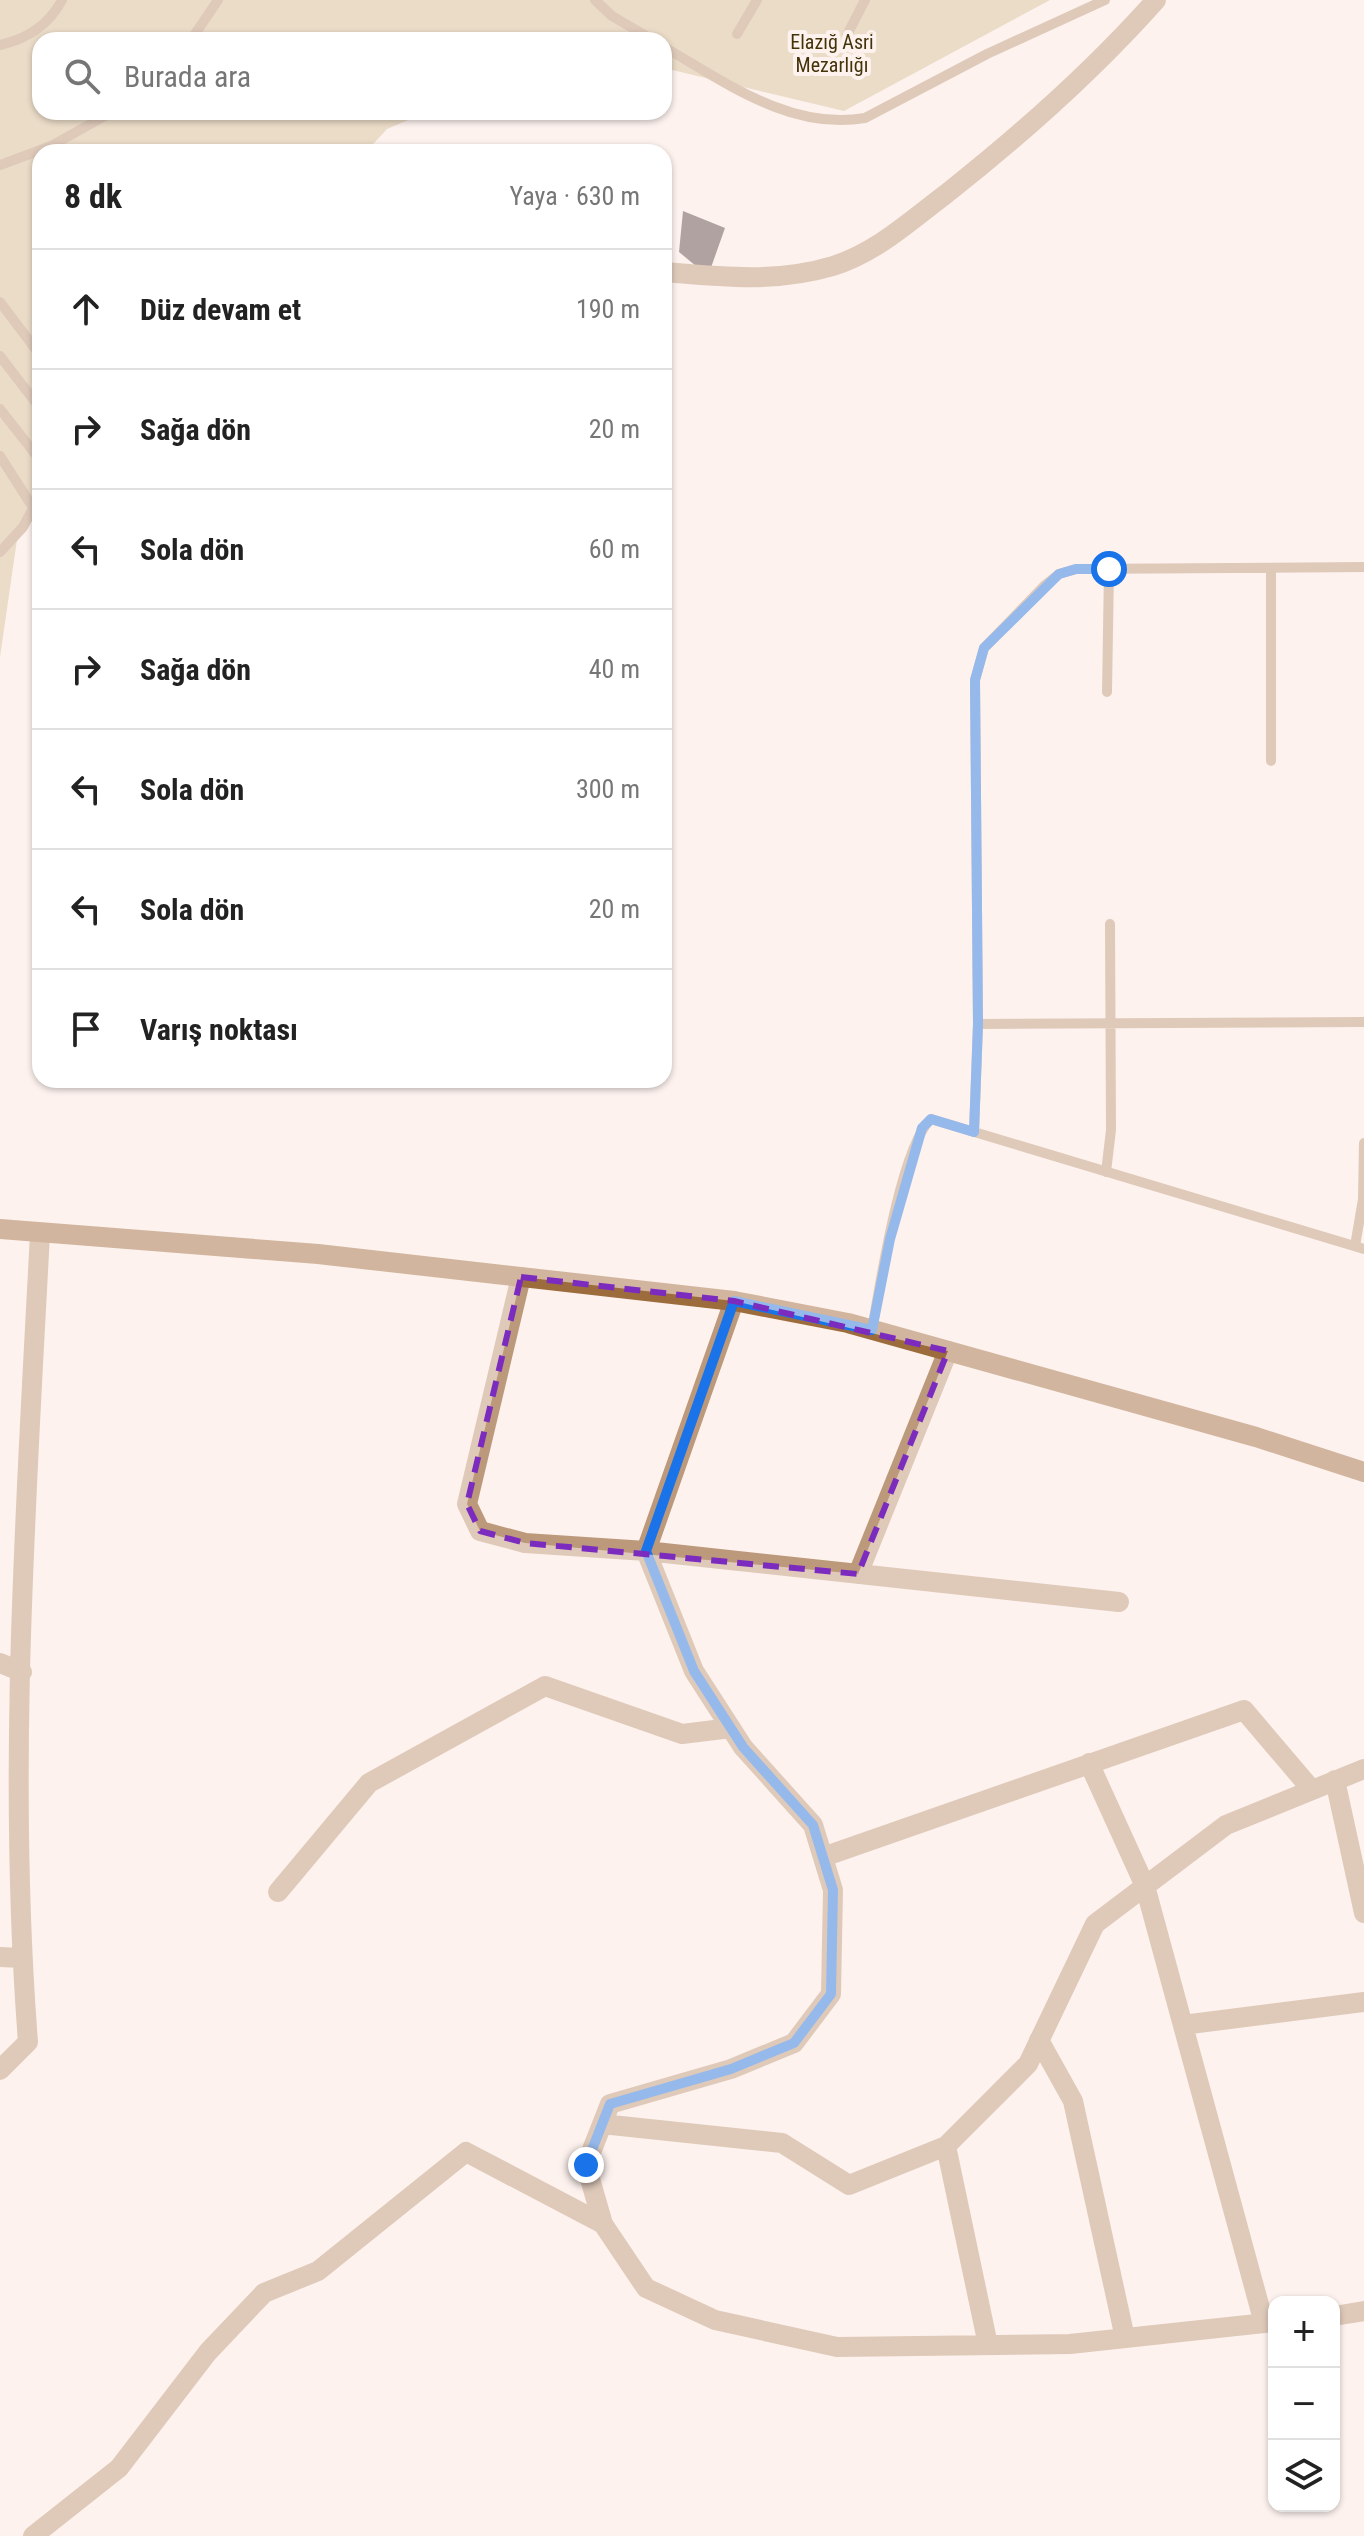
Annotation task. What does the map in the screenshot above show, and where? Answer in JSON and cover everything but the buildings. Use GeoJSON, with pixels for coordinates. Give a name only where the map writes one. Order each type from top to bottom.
{"type":"FeatureCollection","features":[{"type":"Feature","properties":{"kind":"street"},"geometry":{"type":"LineString","coordinates":[[672,273],[719,279],[794,275],[835,265],[870,250],[1044,115],[1156,0]]}},
{"type":"Feature","properties":{"kind":"street"},"geometry":{"type":"LineString","coordinates":[[0,1229],[318,1254],[734,1301],[872,1330],[1256,1437],[1364,1472]]}},
{"type":"Feature","properties":{"kind":"street"},"geometry":{"type":"LineString","coordinates":[[0,2070],[28,2042],[21,1958],[24,1536],[40,1234]]}},
{"type":"Feature","properties":{"kind":"street"},"geometry":{"type":"LineString","coordinates":[[521,1277],[467,1504],[480,1531],[525,1543],[646,1551],[1119,1602]]}},
{"type":"Feature","properties":{"kind":"street"},"geometry":{"type":"LineString","coordinates":[[734,1301],[646,1551],[694,1671],[743,1747],[813,1825],[833,1890],[831,1994],[794,2043],[731,2069],[610,2104],[586,2165],[603,2224],[646,2288],[715,2320],[837,2347],[1070,2344],[1268,2323]]}},
{"type":"Feature","properties":{"kind":"street"},"geometry":{"type":"LineString","coordinates":[[858,1574],[948,1351]]}},
{"type":"Feature","properties":{"kind":"street"},"geometry":{"type":"LineString","coordinates":[[0,1663],[22,1672]]}},
{"type":"Feature","properties":{"kind":"street"},"geometry":{"type":"LineString","coordinates":[[278,1892],[369,1783],[545,1686],[682,1734],[731,1728]]}},
{"type":"Feature","properties":{"kind":"street"},"geometry":{"type":"LineString","coordinates":[[823,1857],[1244,1710],[1312,1790]]}},
{"type":"Feature","properties":{"kind":"street"},"geometry":{"type":"LineString","coordinates":[[1089,1763],[1145,1886],[1268,2320]]}},
{"type":"Feature","properties":{"kind":"street"},"geometry":{"type":"LineString","coordinates":[[602,2124],[782,2143],[849,2185],[946,2146],[1028,2064],[1095,1924],[1226,1825],[1364,1769]]}},
{"type":"Feature","properties":{"kind":"street"},"geometry":{"type":"LineString","coordinates":[[1335,1780],[1364,1913]]}},
{"type":"Feature","properties":{"kind":"street"},"geometry":{"type":"LineString","coordinates":[[0,1957],[21,1958]]}},
{"type":"Feature","properties":{"kind":"street"},"geometry":{"type":"LineString","coordinates":[[1183,2025],[1364,2002]]}},
{"type":"Feature","properties":{"kind":"street"},"geometry":{"type":"LineString","coordinates":[[1039,2040],[1073,2101],[1125,2338]]}},
{"type":"Feature","properties":{"kind":"street"},"geometry":{"type":"LineString","coordinates":[[946,2146],[988,2345]]}},
{"type":"Feature","properties":{"kind":"street"},"geometry":{"type":"LineString","coordinates":[[33,2536],[119,2468],[208,2352],[264,2293],[318,2271],[466,2152],[603,2224]]}},
{"type":"Feature","properties":{"kind":"street"},"geometry":{"type":"LineString","coordinates":[[1340,2315],[1364,2311]]}},
{"type":"Feature","properties":{"kind":"lane"},"geometry":{"type":"LineString","coordinates":[[34,32],[62,0]]}},
{"type":"Feature","properties":{"kind":"lane"},"geometry":{"type":"LineString","coordinates":[[196,32],[218,0]]}},
{"type":"Feature","properties":{"kind":"lane"},"geometry":{"type":"LineString","coordinates":[[595,0],[612,16],[639,32]]}},
{"type":"Feature","properties":{"kind":"lane"},"geometry":{"type":"LineString","coordinates":[[737,34],[757,0]]}},
{"type":"Feature","properties":{"kind":"lane"},"geometry":{"type":"LineString","coordinates":[[847,35],[865,0]]}},
{"type":"Feature","properties":{"kind":"lane"},"geometry":{"type":"LineString","coordinates":[[672,52],[753,98],[807,118],[850,121],[865,118],[987,54],[1105,0]]}},
{"type":"Feature","properties":{"kind":"lane"},"geometry":{"type":"LineString","coordinates":[[0,45],[32,34]]}},
{"type":"Feature","properties":{"kind":"lane"},"geometry":{"type":"LineString","coordinates":[[55,144],[98,120]]}},
{"type":"Feature","properties":{"kind":"lane"},"geometry":{"type":"LineString","coordinates":[[0,165],[32,153]]}},
{"type":"Feature","properties":{"kind":"lane"},"geometry":{"type":"LineString","coordinates":[[0,302],[32,344]]}},
{"type":"Feature","properties":{"kind":"lane"},"geometry":{"type":"LineString","coordinates":[[0,356],[32,398]]}},
{"type":"Feature","properties":{"kind":"lane"},"geometry":{"type":"LineString","coordinates":[[0,409],[32,450]]}},
{"type":"Feature","properties":{"kind":"lane"},"geometry":{"type":"LineString","coordinates":[[0,456],[32,506],[23,527],[0,552]]}},
{"type":"Feature","properties":{"kind":"lane"},"geometry":{"type":"LineString","coordinates":[[974,1132],[978,1024],[975,680],[978,660],[984,648],[1059,574],[1076,569],[1364,567]]}},
{"type":"Feature","properties":{"kind":"lane"},"geometry":{"type":"LineString","coordinates":[[1271,568],[1271,761]]}},
{"type":"Feature","properties":{"kind":"lane"},"geometry":{"type":"LineString","coordinates":[[1107,692],[1109,569]]}},
{"type":"Feature","properties":{"kind":"lane"},"geometry":{"type":"LineString","coordinates":[[1106,1172],[1111,1130],[1110,924]]}},
{"type":"Feature","properties":{"kind":"lane"},"geometry":{"type":"LineString","coordinates":[[978,1024],[1364,1022]]}},
{"type":"Feature","properties":{"kind":"lane"},"geometry":{"type":"LineString","coordinates":[[872,1330],[890,1239],[922,1128],[931,1119],[1360,1248],[1364,1143]]}},
{"type":"Feature","properties":{"kind":"highlighted area"},"geometry":{"type":"Polygon","coordinates":[[[521,1277],[734,1301],[948,1351],[858,1574],[525,1543],[480,1531],[467,1504],[521,1277]]]}},
{"type":"Feature","properties":{"kind":"green space","name":"Elazığ Asri Mezarlığı"},"geometry":{"type":"Polygon","coordinates":[[[0,0],[1050,0],[844,111],[672,70],[672,32],[32,32],[32,120],[408,120],[387,129],[373,144],[32,144],[32,517],[19,526],[0,657],[0,0]]]}},
{"type":"Feature","properties":{"kind":"route"},"geometry":{"type":"LineString","coordinates":[[586,2165],[610,2104],[731,2069],[794,2043],[831,1994],[833,1890],[813,1825],[743,1747],[694,1671],[646,1551],[734,1301],[872,1330],[890,1239],[915,1143],[922,1128],[931,1119],[974,1132],[978,1024],[975,680],[978,660],[984,648],[1059,574],[1076,569],[1109,569]]}}]}
